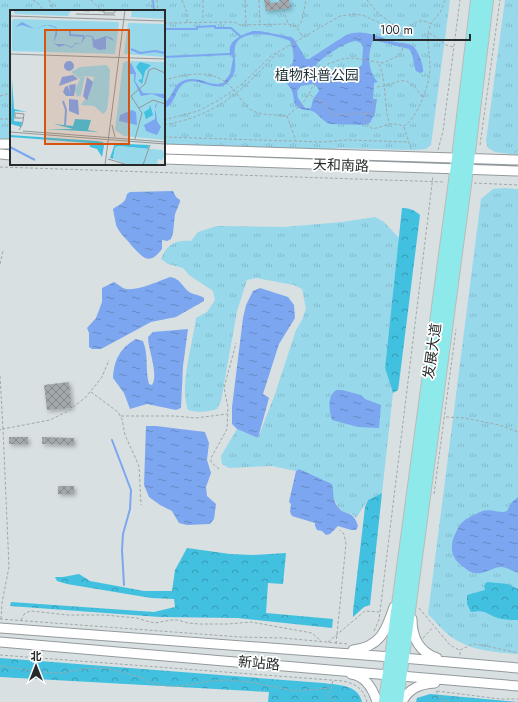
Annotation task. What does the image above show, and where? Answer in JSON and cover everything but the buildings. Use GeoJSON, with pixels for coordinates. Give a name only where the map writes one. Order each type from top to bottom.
{"type":"FeatureCollection","features":[{"type":"Feature","properties":{"kind":"main road","name":"发展大道"},"geometry":{"type":"LineString","coordinates":[[465,162],[477,0]]}},
{"type":"Feature","properties":{"kind":"main road","name":"发展大道"},"geometry":{"type":"LineString","coordinates":[[385,702],[394,675],[397,657],[460,182],[465,162],[487,0]]}},
{"type":"Feature","properties":{"kind":"main road","name":"发展大道"},"geometry":{"type":"LineString","coordinates":[[406,583],[440,416],[460,182]]}},
{"type":"Feature","properties":{"kind":"main road","name":"发展大道"},"geometry":{"type":"LineString","coordinates":[[394,675],[397,702]]}},
{"type":"Feature","properties":{"kind":"street","name":"天和南路"},"geometry":{"type":"LineString","coordinates":[[165,149],[436,158],[518,171]]}},
{"type":"Feature","properties":{"kind":"street"},"geometry":{"type":"LineString","coordinates":[[0,154],[10,155]]}},
{"type":"Feature","properties":{"kind":"street","name":"天和南路"},"geometry":{"type":"LineString","coordinates":[[165,159],[434,168],[465,162],[518,160]]}},
{"type":"Feature","properties":{"kind":"street"},"geometry":{"type":"LineString","coordinates":[[318,652],[363,649],[378,640],[385,632],[406,583]]}},
{"type":"Feature","properties":{"kind":"street"},"geometry":{"type":"LineString","coordinates":[[406,583],[413,635],[418,645],[429,655],[440,659],[466,664]]}},
{"type":"Feature","properties":{"kind":"street","name":"新站路"},"geometry":{"type":"LineString","coordinates":[[2,623],[239,641],[318,652],[336,648],[397,657],[518,668]]}},
{"type":"Feature","properties":{"kind":"street","name":"新站路"},"geometry":{"type":"LineString","coordinates":[[0,642],[518,686]]}},
{"type":"Feature","properties":{"kind":"street"},"geometry":{"type":"LineString","coordinates":[[335,670],[336,648]]}},
{"type":"Feature","properties":{"kind":"street"},"geometry":{"type":"LineString","coordinates":[[443,679],[444,662]]}},
{"type":"Feature","properties":{"kind":"street"},"geometry":{"type":"LineString","coordinates":[[314,668],[362,677],[372,689],[377,702]]}},
{"type":"Feature","properties":{"kind":"street"},"geometry":{"type":"LineString","coordinates":[[402,702],[406,695],[415,687],[426,683],[461,681]]}},
{"type":"Feature","properties":{"kind":"path"},"geometry":{"type":"LineString","coordinates":[[33,0],[40,5],[43,10]]}},
{"type":"Feature","properties":{"kind":"path"},"geometry":{"type":"LineString","coordinates":[[48,0],[53,10]]}},
{"type":"Feature","properties":{"kind":"path"},"geometry":{"type":"LineString","coordinates":[[91,0],[101,10]]}},
{"type":"Feature","properties":{"kind":"path"},"geometry":{"type":"LineString","coordinates":[[183,0],[187,13],[187,23]]}},
{"type":"Feature","properties":{"kind":"path"},"geometry":{"type":"LineString","coordinates":[[203,0],[203,22]]}},
{"type":"Feature","properties":{"kind":"path"},"geometry":{"type":"LineString","coordinates":[[246,0],[246,25]]}},
{"type":"Feature","properties":{"kind":"path"},"geometry":{"type":"LineString","coordinates":[[259,0],[260,24]]}},
{"type":"Feature","properties":{"kind":"path"},"geometry":{"type":"LineString","coordinates":[[283,0],[284,11],[288,24]]}},
{"type":"Feature","properties":{"kind":"path"},"geometry":{"type":"LineString","coordinates":[[297,27],[300,26],[302,21],[306,0]]}},
{"type":"Feature","properties":{"kind":"path"},"geometry":{"type":"LineString","coordinates":[[165,80],[194,73],[207,73],[221,78],[234,90],[246,107],[253,111],[264,114],[286,116],[302,104],[309,94],[319,73],[328,64],[342,59],[353,58],[383,63],[398,56],[402,51],[404,38],[403,32],[372,7],[367,0]]}},
{"type":"Feature","properties":{"kind":"path"},"geometry":{"type":"LineString","coordinates":[[365,113],[366,123],[371,128],[375,129],[390,124],[404,126],[408,124],[417,111],[427,85],[430,72],[428,34],[430,24],[440,12],[445,0]]}},
{"type":"Feature","properties":{"kind":"path"},"geometry":{"type":"LineString","coordinates":[[436,158],[442,131],[460,0]]}},
{"type":"Feature","properties":{"kind":"path"},"geometry":{"type":"LineString","coordinates":[[465,162],[482,136],[500,0]]}},
{"type":"Feature","properties":{"kind":"path"},"geometry":{"type":"LineString","coordinates":[[165,120],[198,111],[220,100],[234,90],[271,56],[340,16],[356,14],[365,16],[403,34]]}},
{"type":"Feature","properties":{"kind":"path"},"geometry":{"type":"LineString","coordinates":[[403,34],[416,22],[425,21],[430,24]]}},
{"type":"Feature","properties":{"kind":"path"},"geometry":{"type":"LineString","coordinates":[[165,23],[234,22],[240,25],[288,24],[297,27],[302,38]]}},
{"type":"Feature","properties":{"kind":"path"},"geometry":{"type":"LineString","coordinates":[[428,34],[432,34],[446,44],[454,47]]}},
{"type":"Feature","properties":{"kind":"path"},"geometry":{"type":"LineString","coordinates":[[165,126],[188,120],[211,110],[237,94],[278,52]]}},
{"type":"Feature","properties":{"kind":"path"},"geometry":{"type":"LineString","coordinates":[[379,63],[382,70],[386,106],[390,124]]}},
{"type":"Feature","properties":{"kind":"path"},"geometry":{"type":"LineString","coordinates":[[377,87],[395,81],[411,82],[422,97]]}},
{"type":"Feature","properties":{"kind":"path"},"geometry":{"type":"LineString","coordinates":[[0,96],[10,93]]}},
{"type":"Feature","properties":{"kind":"path"},"geometry":{"type":"LineString","coordinates":[[309,94],[325,104],[330,115],[372,113],[373,99]]}},
{"type":"Feature","properties":{"kind":"path"},"geometry":{"type":"LineString","coordinates":[[286,116],[296,141]]}},
{"type":"Feature","properties":{"kind":"path"},"geometry":{"type":"LineString","coordinates":[[404,126],[415,157]]}},
{"type":"Feature","properties":{"kind":"path"},"geometry":{"type":"LineString","coordinates":[[165,137],[323,142],[347,140],[409,142]]}},
{"type":"Feature","properties":{"kind":"path"},"geometry":{"type":"LineString","coordinates":[[0,167],[518,185]]}},
{"type":"Feature","properties":{"kind":"path"},"geometry":{"type":"LineString","coordinates":[[372,634],[379,620],[434,168]]}},
{"type":"Feature","properties":{"kind":"path"},"geometry":{"type":"LineString","coordinates":[[0,264],[2,251]]}},
{"type":"Feature","properties":{"kind":"path"},"geometry":{"type":"LineString","coordinates":[[434,496],[440,416],[457,323]]}},
{"type":"Feature","properties":{"kind":"path"},"geometry":{"type":"LineString","coordinates":[[219,469],[212,462],[211,458],[227,429],[228,407],[224,388],[236,343]]}},
{"type":"Feature","properties":{"kind":"path"},"geometry":{"type":"LineString","coordinates":[[0,430],[50,420],[68,411],[86,397],[102,377],[109,360]]}},
{"type":"Feature","properties":{"kind":"path"},"geometry":{"type":"LineString","coordinates":[[0,376],[9,567],[2,603],[2,623],[21,620],[239,641],[283,638],[322,642],[336,648],[353,644]]}},
{"type":"Feature","properties":{"kind":"path"},"geometry":{"type":"LineString","coordinates":[[90,392],[111,405],[120,416],[125,435],[138,466],[141,505]]}},
{"type":"Feature","properties":{"kind":"path"},"geometry":{"type":"LineString","coordinates":[[120,416],[176,416],[196,418],[227,414]]}},
{"type":"Feature","properties":{"kind":"path"},"geometry":{"type":"LineString","coordinates":[[440,416],[464,418],[499,425],[518,432]]}},
{"type":"Feature","properties":{"kind":"path"},"geometry":{"type":"LineString","coordinates":[[336,648],[346,544],[344,534],[340,530]]}},
{"type":"Feature","properties":{"kind":"path"},"geometry":{"type":"LineString","coordinates":[[417,613],[418,606],[450,645],[460,650]]}},
{"type":"Feature","properties":{"kind":"path"},"geometry":{"type":"LineString","coordinates":[[21,620],[25,613],[31,611],[68,615],[104,615],[137,618],[155,623],[170,620],[199,624],[252,622],[312,633],[322,642]]}},
{"type":"Feature","properties":{"kind":"path"},"geometry":{"type":"LineString","coordinates":[[327,643],[365,611],[380,612]]}},
{"type":"Feature","properties":{"kind":"path"},"geometry":{"type":"LineString","coordinates":[[420,642],[434,626]]}},
{"type":"Feature","properties":{"kind":"path"},"geometry":{"type":"LineString","coordinates":[[460,650],[473,644],[518,653]]}},
{"type":"Feature","properties":{"kind":"path"},"geometry":{"type":"LineString","coordinates":[[460,650],[460,656]]}},
{"type":"Feature","properties":{"kind":"path"},"geometry":{"type":"LineString","coordinates":[[0,655],[333,680],[355,684],[362,689],[367,702]]}},
{"type":"Feature","properties":{"kind":"path"},"geometry":{"type":"LineString","coordinates":[[0,666],[42,672],[62,672],[105,668],[134,675],[149,682],[166,686],[181,686],[226,680],[250,682],[296,691],[330,688]]}},
{"type":"Feature","properties":{"kind":"path"},"geometry":{"type":"LineString","coordinates":[[333,680],[328,696],[336,702]]}},
{"type":"Feature","properties":{"kind":"path"},"geometry":{"type":"LineString","coordinates":[[451,702],[441,700],[435,690],[500,699],[518,699]]}},
{"type":"Feature","properties":{"kind":"green space","name":"植物科普公园"},"geometry":{"type":"Polygon","coordinates":[[[0,0],[450,0],[431,145],[426,149],[339,148],[323,150],[165,145],[165,10],[10,10],[10,140],[0,140],[0,0]]]}},
{"type":"Feature","properties":{"kind":"green space"},"geometry":{"type":"Polygon","coordinates":[[[505,0],[518,0],[518,155],[495,152],[488,148],[486,141],[505,0]]]}},
{"type":"Feature","properties":{"kind":"green space"},"geometry":{"type":"Polygon","coordinates":[[[493,189],[518,189],[518,654],[482,650],[466,645],[447,634],[428,614],[481,199],[493,189]]]}},
{"type":"Feature","properties":{"kind":"green space"},"geometry":{"type":"Polygon","coordinates":[[[402,208],[407,208],[420,215],[398,390],[393,393],[385,368],[402,208]]]}},
{"type":"Feature","properties":{"kind":"green space"},"geometry":{"type":"Polygon","coordinates":[[[375,217],[384,222],[399,238],[385,368],[393,393],[382,493],[368,500],[356,518],[352,514],[344,512],[338,507],[333,496],[299,469],[296,471],[272,466],[229,468],[222,464],[221,456],[237,429],[258,438],[275,394],[296,330],[306,309],[302,289],[294,285],[256,278],[247,280],[237,311],[221,401],[217,409],[196,412],[188,410],[185,389],[186,377],[196,318],[207,312],[215,300],[213,291],[189,275],[183,268],[168,264],[161,259],[169,246],[176,242],[191,241],[198,232],[217,226],[284,227],[342,222],[375,217]]]}},
{"type":"Feature","properties":{"kind":"green space"},"geometry":{"type":"Polygon","coordinates":[[[382,493],[370,605],[364,607],[353,617],[365,507],[368,500],[382,493]]]}},
{"type":"Feature","properties":{"kind":"green space"},"geometry":{"type":"Polygon","coordinates":[[[187,548],[230,554],[252,555],[286,553],[283,584],[268,583],[266,613],[333,619],[332,628],[238,618],[160,617],[10,606],[11,602],[154,612],[175,607],[174,599],[151,598],[67,584],[57,581],[55,577],[79,574],[90,581],[144,591],[172,591],[175,570],[187,548]]]}},
{"type":"Feature","properties":{"kind":"green space"},"geometry":{"type":"Polygon","coordinates":[[[487,582],[508,584],[518,589],[518,620],[501,619],[481,611],[471,612],[467,604],[467,595],[485,590],[484,586],[487,582]]]}},
{"type":"Feature","properties":{"kind":"green space"},"geometry":{"type":"Polygon","coordinates":[[[0,658],[334,684],[346,686],[352,689],[360,696],[362,702],[268,702],[269,692],[0,677],[0,658]]]}},
{"type":"Feature","properties":{"kind":"green space"},"geometry":{"type":"Polygon","coordinates":[[[430,694],[518,702],[416,702],[417,698],[430,694]]]}},
{"type":"Feature","properties":{"kind":"water"},"geometry":{"type":"Polygon","coordinates":[[[253,31],[259,31],[291,37],[294,39],[306,59],[309,59],[346,35],[359,32],[371,34],[413,46],[420,58],[423,66],[423,72],[420,73],[416,71],[412,54],[409,49],[373,41],[369,57],[370,68],[378,82],[374,83],[373,99],[377,99],[375,113],[370,123],[365,125],[330,124],[325,122],[314,112],[301,109],[295,104],[291,88],[286,82],[287,73],[293,59],[293,49],[290,41],[268,35],[251,35],[238,41],[235,47],[235,69],[232,78],[228,82],[224,85],[214,86],[192,81],[187,82],[180,87],[171,103],[165,108],[165,101],[171,95],[175,87],[185,80],[197,79],[212,84],[223,83],[230,74],[233,59],[230,53],[231,44],[241,36],[253,31]],[[356,41],[351,42],[341,47],[316,64],[316,70],[325,75],[351,71],[358,68],[362,65],[363,47],[361,43],[356,41]],[[313,84],[301,86],[297,91],[298,98],[305,108],[311,108],[313,99],[319,91],[317,86],[313,84]]]}},
{"type":"Feature","properties":{"kind":"water"},"geometry":{"type":"Polygon","coordinates":[[[173,191],[180,202],[175,214],[171,239],[167,241],[162,240],[162,249],[153,258],[146,258],[131,245],[119,231],[116,225],[113,209],[124,202],[127,194],[130,192],[173,191]]]}},
{"type":"Feature","properties":{"kind":"water"},"geometry":{"type":"Polygon","coordinates":[[[170,277],[180,282],[191,293],[204,298],[204,301],[176,317],[151,322],[101,349],[92,349],[89,347],[89,333],[87,328],[96,318],[102,302],[102,288],[114,282],[123,288],[140,288],[170,277]]]}},
{"type":"Feature","properties":{"kind":"water"},"geometry":{"type":"Polygon","coordinates":[[[260,288],[288,297],[294,305],[295,318],[279,344],[263,394],[269,398],[258,438],[237,429],[232,424],[232,407],[243,318],[246,305],[253,291],[260,288]]]}},
{"type":"Feature","properties":{"kind":"water"},"geometry":{"type":"Polygon","coordinates":[[[188,329],[183,366],[181,408],[176,410],[147,404],[130,409],[124,393],[113,378],[116,360],[119,355],[126,346],[136,339],[143,341],[146,352],[149,384],[152,385],[154,380],[154,368],[148,337],[153,332],[188,329]]]}},
{"type":"Feature","properties":{"kind":"water"},"geometry":{"type":"Polygon","coordinates":[[[336,390],[361,395],[365,399],[381,405],[379,428],[358,427],[332,420],[330,400],[331,396],[336,390]]]}},
{"type":"Feature","properties":{"kind":"water"},"geometry":{"type":"Polygon","coordinates":[[[146,426],[205,432],[209,443],[207,460],[211,473],[206,487],[207,496],[216,504],[214,519],[210,524],[187,525],[179,523],[172,511],[149,497],[144,485],[146,426]]]}},
{"type":"Feature","properties":{"kind":"water"},"geometry":{"type":"Polygon","coordinates":[[[299,469],[332,484],[336,504],[341,510],[354,517],[358,526],[356,530],[338,526],[330,534],[326,535],[322,531],[317,530],[315,523],[292,516],[290,512],[291,504],[289,502],[296,471],[299,469]]]}},
{"type":"Feature","properties":{"kind":"water"},"geometry":{"type":"Polygon","coordinates":[[[518,497],[518,573],[501,567],[478,573],[467,570],[457,561],[452,551],[454,536],[460,525],[468,518],[482,511],[507,511],[511,503],[518,497]]]}},
{"type":"Feature","properties":{"kind":"waterway"},"geometry":{"type":"LineString","coordinates":[[153,0],[154,10]]}},
{"type":"Feature","properties":{"kind":"waterway"},"geometry":{"type":"LineString","coordinates":[[165,29],[197,29],[197,27],[215,26],[215,28],[231,28],[240,36]]}},
{"type":"Feature","properties":{"kind":"waterway"},"geometry":{"type":"LineString","coordinates":[[165,57],[230,54]]}},
{"type":"Feature","properties":{"kind":"waterway"},"geometry":{"type":"LineString","coordinates":[[112,440],[131,490],[130,509],[123,534],[122,550],[124,585]]}}]}
